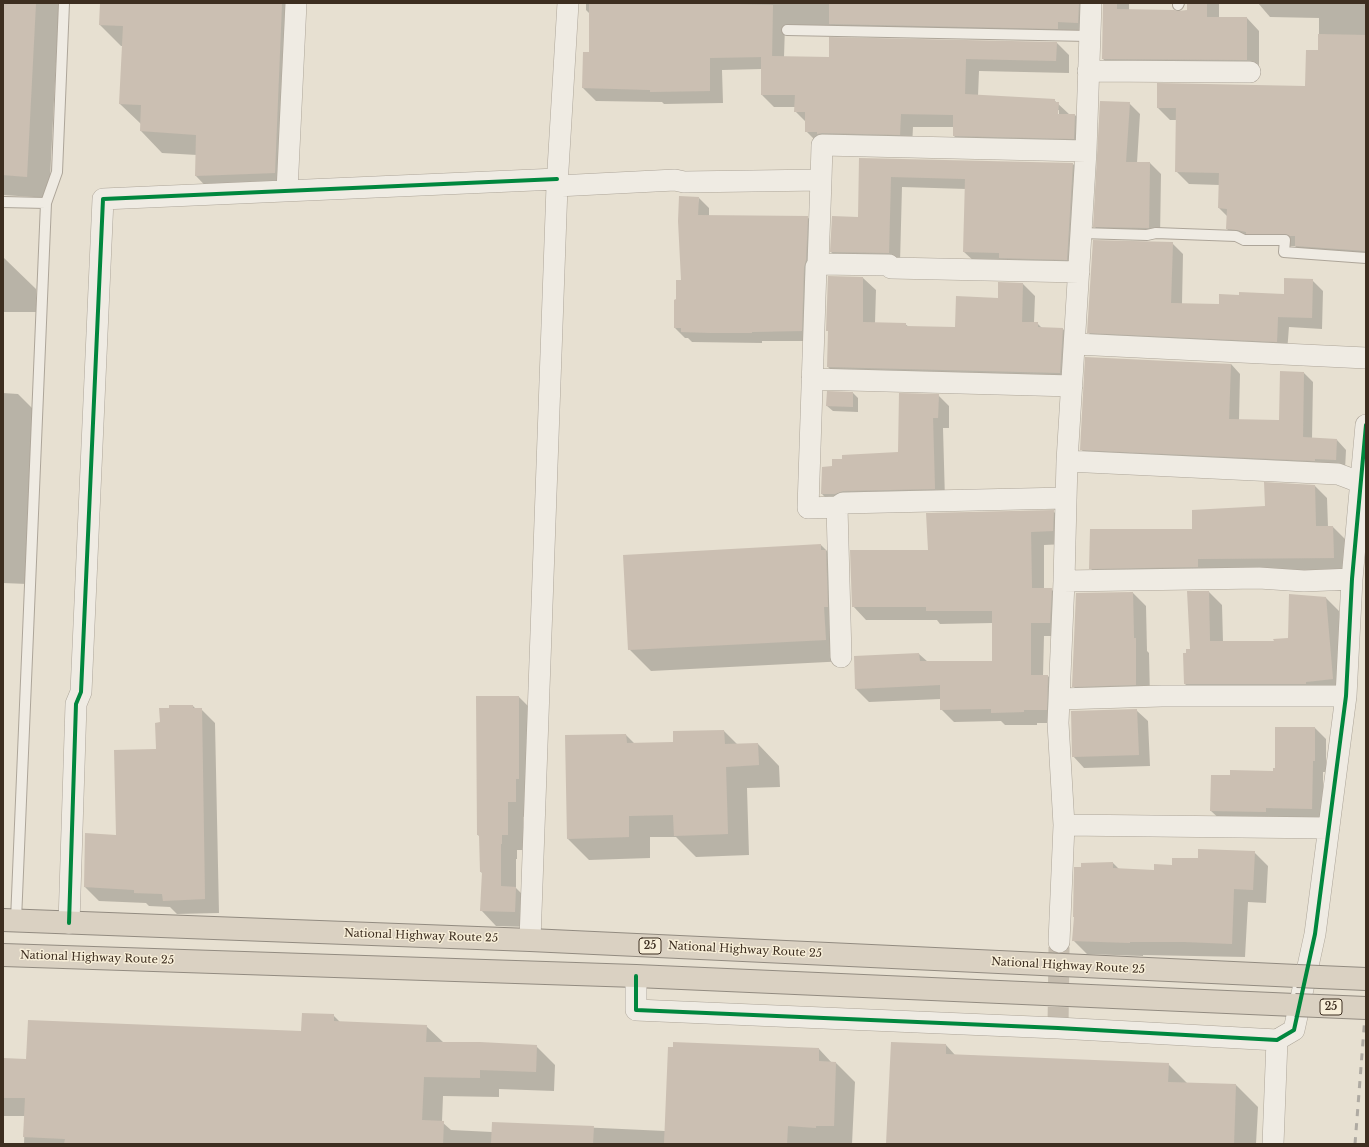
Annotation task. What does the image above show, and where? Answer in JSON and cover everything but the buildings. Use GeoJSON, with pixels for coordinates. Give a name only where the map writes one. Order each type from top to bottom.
{"type":"FeatureCollection","features":[{"type":"Feature","properties":{"kind":"highway","name":"National Highway Route 25"},"geometry":{"type":"LineString","coordinates":[[9,920],[530,940],[1366,979]]}},
{"type":"Feature","properties":{"kind":"highway","name":"National Highway Route 25"},"geometry":{"type":"LineString","coordinates":[[3,955],[636,976],[1366,1008]]}},
{"type":"Feature","properties":{"kind":"street"},"geometry":{"type":"LineString","coordinates":[[287,191],[296,3]]}},
{"type":"Feature","properties":{"kind":"street"},"geometry":{"type":"LineString","coordinates":[[530,940],[557,183],[568,3]]}},
{"type":"Feature","properties":{"kind":"street"},"geometry":{"type":"LineString","coordinates":[[1059,942],[1064,825],[1058,724],[1067,461],[1086,151],[1089,36],[1092,3]]}},
{"type":"Feature","properties":{"kind":"street"},"geometry":{"type":"LineString","coordinates":[[1088,71],[1250,72]]}},
{"type":"Feature","properties":{"kind":"street"},"geometry":{"type":"LineString","coordinates":[[1066,498],[843,503],[837,507],[808,508],[816,267],[818,264],[822,145],[1086,151]]}},
{"type":"Feature","properties":{"kind":"street"},"geometry":{"type":"LineString","coordinates":[[69,923],[76,704],[81,692],[103,199],[287,191],[557,183],[675,180],[684,182],[821,180]]}},
{"type":"Feature","properties":{"kind":"street"},"geometry":{"type":"LineString","coordinates":[[818,264],[889,265],[892,268],[1079,272]]}},
{"type":"Feature","properties":{"kind":"street"},"geometry":{"type":"LineString","coordinates":[[1075,344],[1366,358]]}},
{"type":"Feature","properties":{"kind":"street"},"geometry":{"type":"LineString","coordinates":[[812,378],[1072,386]]}},
{"type":"Feature","properties":{"kind":"street"},"geometry":{"type":"LineString","coordinates":[[636,976],[636,1010],[1058,1028],[1277,1040],[1294,1030],[1315,934],[1346,696],[1352,579],[1362,483],[1366,425]]}},
{"type":"Feature","properties":{"kind":"street"},"geometry":{"type":"LineString","coordinates":[[1067,461],[1338,474],[1362,483]]}},
{"type":"Feature","properties":{"kind":"street"},"geometry":{"type":"LineString","coordinates":[[837,507],[841,657]]}},
{"type":"Feature","properties":{"kind":"street"},"geometry":{"type":"LineString","coordinates":[[1064,581],[1259,578],[1304,581],[1352,579]]}},
{"type":"Feature","properties":{"kind":"street"},"geometry":{"type":"LineString","coordinates":[[1059,699],[1162,696],[1346,696]]}},
{"type":"Feature","properties":{"kind":"street"},"geometry":{"type":"LineString","coordinates":[[1064,825],[1329,828]]}},
{"type":"Feature","properties":{"kind":"street"},"geometry":{"type":"LineString","coordinates":[[1273,1144],[1277,1040]]}},
{"type":"Feature","properties":{"kind":"lane"},"geometry":{"type":"LineString","coordinates":[[9,920],[46,203],[57,172],[64,3]]}},
{"type":"Feature","properties":{"kind":"lane"},"geometry":{"type":"LineString","coordinates":[[787,30],[1089,36]]}},
{"type":"Feature","properties":{"kind":"lane"},"geometry":{"type":"LineString","coordinates":[[3,202],[46,203]]}},
{"type":"Feature","properties":{"kind":"lane"},"geometry":{"type":"LineString","coordinates":[[1081,233],[1147,235],[1163,233],[1236,236],[1244,240],[1285,240],[1284,252],[1366,258]]}},
{"type":"Feature","properties":{"kind":"tunnel"},"geometry":{"type":"LineString","coordinates":[[1058,1028],[1059,947]]}},
{"type":"Feature","properties":{"kind":"railway"},"geometry":{"type":"LineString","coordinates":[[1355,1144],[1366,1003]]}},
{"type":"Feature","properties":{"kind":"cycle path"},"geometry":{"type":"LineString","coordinates":[[69,923],[76,704],[81,692],[103,199],[557,179]]}},
{"type":"Feature","properties":{"kind":"cycle path"},"geometry":{"type":"LineString","coordinates":[[636,976],[636,1010],[1058,1028],[1277,1040],[1294,1030],[1315,934],[1346,696],[1352,579],[1366,425]]}}]}
